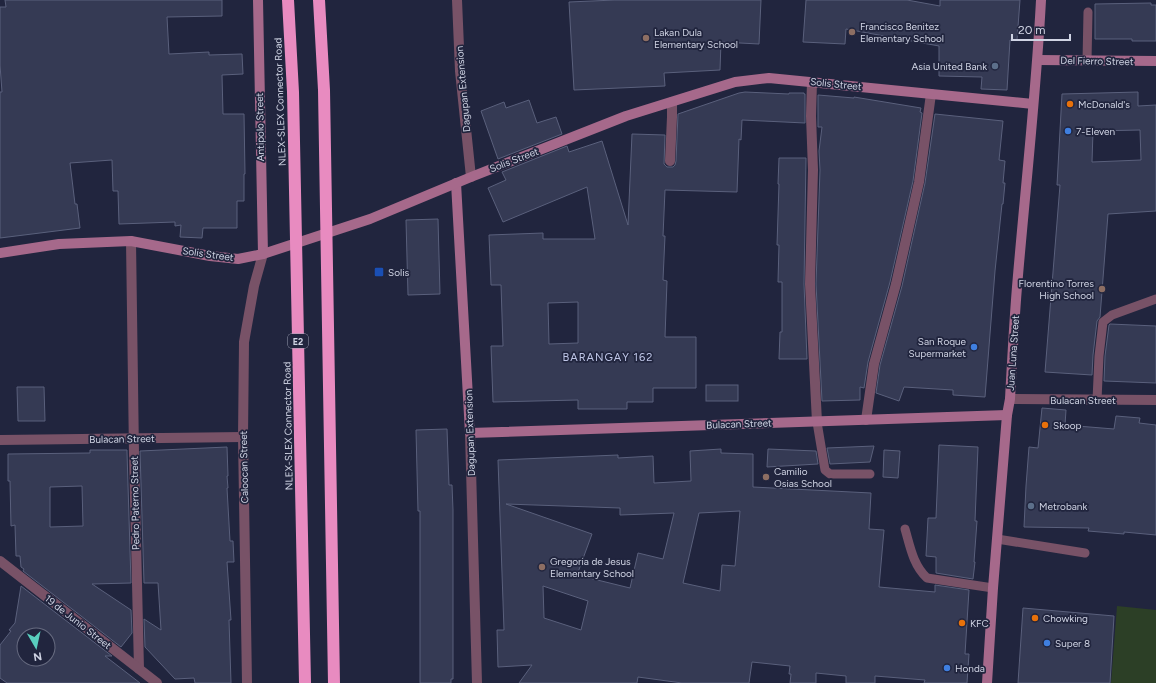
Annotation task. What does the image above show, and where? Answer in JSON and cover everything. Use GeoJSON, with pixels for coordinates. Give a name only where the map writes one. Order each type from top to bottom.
{"type":"FeatureCollection","features":[{"type":"Feature","properties":{"kind":"highway","name":"NLEX-SLEX Connector Road"},"geometry":{"type":"LineString","coordinates":[[288,0],[293,92],[305,683]]}},
{"type":"Feature","properties":{"kind":"highway"},"geometry":{"type":"LineString","coordinates":[[319,0],[324,98],[334,683]]}},
{"type":"Feature","properties":{"kind":"street","name":"Antipolo Street"},"geometry":{"type":"LineString","coordinates":[[258,0],[263,254]]}},
{"type":"Feature","properties":{"kind":"street","name":"Dagupan Extension"},"geometry":{"type":"LineString","coordinates":[[457,0],[460,71],[471,177]]}},
{"type":"Feature","properties":{"kind":"street","name":"Juan Luna Street"},"geometry":{"type":"LineString","coordinates":[[987,683],[1007,415],[1010,399],[1017,288],[1038,60],[1041,0]]}},
{"type":"Feature","properties":{"kind":"street","name":"Del Fierro Street"},"geometry":{"type":"LineString","coordinates":[[1038,60],[1156,61]]}},
{"type":"Feature","properties":{"kind":"street","name":"Solis Street"},"geometry":{"type":"LineString","coordinates":[[0,253],[58,244],[131,241],[217,257],[238,259],[263,254],[370,219],[456,183],[626,116],[736,82],[769,78],[1033,104]]}},
{"type":"Feature","properties":{"kind":"street"},"geometry":{"type":"LineString","coordinates":[[812,82],[811,116],[813,170],[810,284],[817,422]]}},
{"type":"Feature","properties":{"kind":"street"},"geometry":{"type":"LineString","coordinates":[[866,420],[874,364],[896,284],[919,182],[931,94]]}},
{"type":"Feature","properties":{"kind":"street"},"geometry":{"type":"LineString","coordinates":[[670,161],[672,102]]}},
{"type":"Feature","properties":{"kind":"street","name":"Dagupan Extension"},"geometry":{"type":"LineString","coordinates":[[456,183],[470,433],[477,683]]}},
{"type":"Feature","properties":{"kind":"street","name":"Pedro Paterno Street"},"geometry":{"type":"LineString","coordinates":[[131,241],[139,669]]}},
{"type":"Feature","properties":{"kind":"street","name":"Caloocan Street"},"geometry":{"type":"LineString","coordinates":[[247,683],[243,437],[244,342],[254,286],[263,254]]}},
{"type":"Feature","properties":{"kind":"street","name":"Bulacan Street"},"geometry":{"type":"LineString","coordinates":[[1010,399],[1156,400]]}},
{"type":"Feature","properties":{"kind":"street","name":"Bulacan Street"},"geometry":{"type":"LineString","coordinates":[[470,433],[1007,415]]}},
{"type":"Feature","properties":{"kind":"street","name":"Bulacan Street"},"geometry":{"type":"LineString","coordinates":[[0,440],[243,437]]}},
{"type":"Feature","properties":{"kind":"street","name":"19 de Junio Street"},"geometry":{"type":"LineString","coordinates":[[0,561],[157,683]]}},
{"type":"Feature","properties":{"kind":"lane"},"geometry":{"type":"LineString","coordinates":[[1087,61],[1088,12]]}},
{"type":"Feature","properties":{"kind":"lane"},"geometry":{"type":"LineString","coordinates":[[1097,400],[1102,322],[1112,315],[1156,299]]}},
{"type":"Feature","properties":{"kind":"lane"},"geometry":{"type":"LineString","coordinates":[[817,422],[825,470],[830,474],[870,474]]}},
{"type":"Feature","properties":{"kind":"lane"},"geometry":{"type":"LineString","coordinates":[[905,529],[916,563],[921,572],[928,578],[993,588]]}},
{"type":"Feature","properties":{"kind":"lane"},"geometry":{"type":"LineString","coordinates":[[997,539],[1085,553]]}},
{"type":"Feature","properties":{"kind":"green space"},"geometry":{"type":"Polygon","coordinates":[[[1117,606],[1156,610],[1156,683],[1111,683],[1117,606]]]}},
{"type":"Feature","properties":{"kind":"building"},"geometry":{"type":"Polygon","coordinates":[[[5,0],[222,0],[222,16],[167,17],[169,54],[209,52],[209,55],[242,54],[243,74],[222,75],[223,114],[244,114],[244,201],[237,201],[237,228],[203,228],[202,238],[180,237],[181,225],[175,226],[175,222],[119,224],[118,191],[113,191],[112,160],[70,163],[75,204],[77,204],[80,228],[0,238],[0,92],[2,92],[0,65],[0,7],[6,7],[5,0]]]}},
{"type":"Feature","properties":{"kind":"building","name":"Lakan Dula Elementary School"},"geometry":{"type":"Polygon","coordinates":[[[615,0],[761,0],[759,44],[721,42],[720,70],[664,73],[665,86],[574,90],[569,2],[615,0]]]}},
{"type":"Feature","properties":{"kind":"building"},"geometry":{"type":"Polygon","coordinates":[[[806,0],[907,0],[940,6],[940,0],[1020,0],[1017,40],[1010,40],[1007,90],[981,89],[982,77],[939,76],[939,46],[846,29],[845,44],[803,42],[806,0]]]}},
{"type":"Feature","properties":{"kind":"building"},"geometry":{"type":"Polygon","coordinates":[[[1151,3],[1151,5],[1156,5],[1156,41],[1132,41],[1132,39],[1095,39],[1095,4],[1151,3]]]}},
{"type":"Feature","properties":{"kind":"building"},"geometry":{"type":"Polygon","coordinates":[[[1138,92],[1138,106],[1156,105],[1156,211],[1108,214],[1100,317],[1097,321],[1092,375],[1045,372],[1060,185],[1057,185],[1062,94],[1138,92]],[[1140,130],[1093,131],[1092,162],[1141,160],[1140,130]]]}},
{"type":"Feature","properties":{"kind":"building"},"geometry":{"type":"Polygon","coordinates":[[[739,93],[804,93],[805,123],[742,120],[741,140],[739,139],[737,192],[665,190],[663,280],[667,281],[665,337],[696,337],[696,388],[653,388],[653,402],[627,402],[627,409],[578,409],[578,400],[493,402],[491,346],[503,346],[501,285],[491,285],[489,235],[543,233],[543,239],[595,239],[587,187],[503,222],[488,188],[506,180],[502,172],[567,146],[569,152],[602,141],[628,225],[632,134],[665,135],[664,164],[667,167],[673,167],[676,161],[678,114],[739,93]],[[578,302],[548,303],[549,344],[578,343],[578,302]]]}},
{"type":"Feature","properties":{"kind":"building"},"geometry":{"type":"Polygon","coordinates":[[[818,95],[854,97],[921,108],[920,112],[922,113],[913,181],[890,282],[868,362],[864,388],[860,387],[860,400],[822,401],[816,284],[820,170],[819,151],[822,127],[818,127],[818,95]]]}},
{"type":"Feature","properties":{"kind":"building"},"geometry":{"type":"Polygon","coordinates":[[[529,100],[537,123],[556,117],[562,134],[498,159],[481,111],[504,102],[506,108],[529,100]]]}},
{"type":"Feature","properties":{"kind":"building"},"geometry":{"type":"Polygon","coordinates":[[[935,114],[1003,121],[999,160],[1005,161],[1003,183],[1005,183],[995,271],[985,397],[953,395],[953,390],[904,387],[899,401],[876,393],[880,365],[902,286],[925,183],[935,114]]]}},
{"type":"Feature","properties":{"kind":"building"},"geometry":{"type":"Polygon","coordinates":[[[779,158],[806,158],[804,284],[807,359],[779,359],[780,332],[782,332],[782,282],[778,282],[779,245],[777,245],[779,158]]]}},
{"type":"Feature","properties":{"kind":"building"},"geometry":{"type":"Polygon","coordinates":[[[438,219],[440,294],[408,295],[406,220],[438,219]]]}},
{"type":"Feature","properties":{"kind":"building"},"geometry":{"type":"Polygon","coordinates":[[[1110,324],[1156,326],[1156,383],[1104,381],[1105,356],[1110,324]]]}},
{"type":"Feature","properties":{"kind":"building"},"geometry":{"type":"Polygon","coordinates":[[[706,385],[738,385],[738,401],[706,401],[706,385]]]}},
{"type":"Feature","properties":{"kind":"building"},"geometry":{"type":"Polygon","coordinates":[[[17,387],[44,387],[45,421],[18,421],[17,387]]]}},
{"type":"Feature","properties":{"kind":"building"},"geometry":{"type":"Polygon","coordinates":[[[1042,408],[1066,410],[1065,425],[1114,429],[1116,416],[1140,418],[1139,423],[1156,425],[1156,535],[1088,531],[1089,528],[1024,527],[1029,447],[1038,448],[1042,408]]]}},
{"type":"Feature","properties":{"kind":"building"},"geometry":{"type":"Polygon","coordinates":[[[447,429],[449,485],[452,485],[453,510],[453,679],[451,679],[451,683],[420,683],[420,511],[418,511],[416,430],[447,429]]]}},
{"type":"Feature","properties":{"kind":"building"},"geometry":{"type":"Polygon","coordinates":[[[939,445],[978,447],[975,521],[977,521],[973,579],[936,573],[936,557],[926,556],[928,518],[936,518],[939,445]]]}},
{"type":"Feature","properties":{"kind":"building"},"geometry":{"type":"Polygon","coordinates":[[[874,446],[870,462],[830,464],[827,448],[874,446]]]}},
{"type":"Feature","properties":{"kind":"building"},"geometry":{"type":"Polygon","coordinates":[[[227,447],[227,488],[230,541],[233,541],[234,562],[227,562],[231,620],[229,620],[231,683],[195,683],[194,678],[175,679],[145,647],[144,619],[161,630],[158,583],[144,583],[140,451],[227,447]]]}},
{"type":"Feature","properties":{"kind":"building"},"geometry":{"type":"Polygon","coordinates":[[[721,449],[721,453],[753,454],[753,487],[871,493],[869,529],[884,530],[879,587],[935,592],[935,585],[969,590],[965,654],[969,654],[967,683],[924,683],[925,680],[875,676],[875,683],[846,683],[846,676],[816,673],[816,683],[790,683],[790,666],[752,662],[749,683],[682,683],[638,677],[637,683],[519,683],[532,665],[498,667],[497,630],[504,630],[498,460],[618,455],[618,458],[653,456],[654,483],[691,481],[690,451],[721,449]],[[506,504],[592,534],[577,575],[630,588],[638,553],[663,559],[674,513],[620,515],[620,508],[506,504]],[[740,511],[699,513],[683,583],[720,591],[722,565],[735,566],[740,511]],[[543,586],[544,618],[581,630],[588,601],[543,586]]]}},
{"type":"Feature","properties":{"kind":"building"},"geometry":{"type":"Polygon","coordinates":[[[768,449],[816,451],[818,464],[767,467],[768,449]]]}},
{"type":"Feature","properties":{"kind":"building"},"geometry":{"type":"Polygon","coordinates":[[[90,450],[127,450],[131,583],[92,584],[131,610],[132,633],[121,647],[23,571],[24,569],[21,567],[20,556],[16,556],[15,525],[11,526],[8,454],[90,453],[90,450]],[[82,486],[50,487],[50,527],[83,526],[82,486]]]}},
{"type":"Feature","properties":{"kind":"building"},"geometry":{"type":"Polygon","coordinates":[[[884,450],[900,451],[898,478],[883,477],[884,450]]]}},
{"type":"Feature","properties":{"kind":"building"},"geometry":{"type":"Polygon","coordinates":[[[21,586],[112,656],[105,656],[140,683],[7,683],[0,678],[0,645],[11,631],[9,630],[15,623],[21,586]]]}},
{"type":"Feature","properties":{"kind":"building"},"geometry":{"type":"Polygon","coordinates":[[[1023,608],[1114,616],[1110,683],[1018,683],[1023,608]]]}},
{"type":"Feature","properties":{"kind":"place","name":"Francisco Benitez Elementary School"},"geometry":{"type":"Point","coordinates":[852,32]}},
{"type":"Feature","properties":{"kind":"place","name":"Lakan Dula Elementary School"},"geometry":{"type":"Point","coordinates":[646,38]}},
{"type":"Feature","properties":{"kind":"place","name":"Asia United Bank"},"geometry":{"type":"Point","coordinates":[995,66]}},
{"type":"Feature","properties":{"kind":"place","name":"McDonald's"},"geometry":{"type":"Point","coordinates":[1070,104]}},
{"type":"Feature","properties":{"kind":"place","name":"7-Eleven"},"geometry":{"type":"Point","coordinates":[1068,131]}},
{"type":"Feature","properties":{"kind":"place","name":"Solis"},"geometry":{"type":"Point","coordinates":[379,272]}},
{"type":"Feature","properties":{"kind":"place","name":"Florentino Torres High School"},"geometry":{"type":"Point","coordinates":[1102,289]}},
{"type":"Feature","properties":{"kind":"place","name":"San Roque Supermarket"},"geometry":{"type":"Point","coordinates":[974,347]}},
{"type":"Feature","properties":{"kind":"place","name":"Skoop"},"geometry":{"type":"Point","coordinates":[1045,425]}},
{"type":"Feature","properties":{"kind":"place","name":"Camilio Osias School"},"geometry":{"type":"Point","coordinates":[766,477]}},
{"type":"Feature","properties":{"kind":"place","name":"Metrobank"},"geometry":{"type":"Point","coordinates":[1031,506]}},
{"type":"Feature","properties":{"kind":"place","name":"Gregoria de Jesus Elementary School"},"geometry":{"type":"Point","coordinates":[542,567]}},
{"type":"Feature","properties":{"kind":"place","name":"Chowking"},"geometry":{"type":"Point","coordinates":[1035,618]}},
{"type":"Feature","properties":{"kind":"place","name":"KFC"},"geometry":{"type":"Point","coordinates":[962,623]}},
{"type":"Feature","properties":{"kind":"place","name":"Super 8"},"geometry":{"type":"Point","coordinates":[1047,643]}},
{"type":"Feature","properties":{"kind":"place","name":"Honda"},"geometry":{"type":"Point","coordinates":[947,668]}},
{"type":"Feature","properties":{"kind":"district","name":"BARANGAY 162"},"geometry":{"type":"Point","coordinates":[608,357]}}]}
